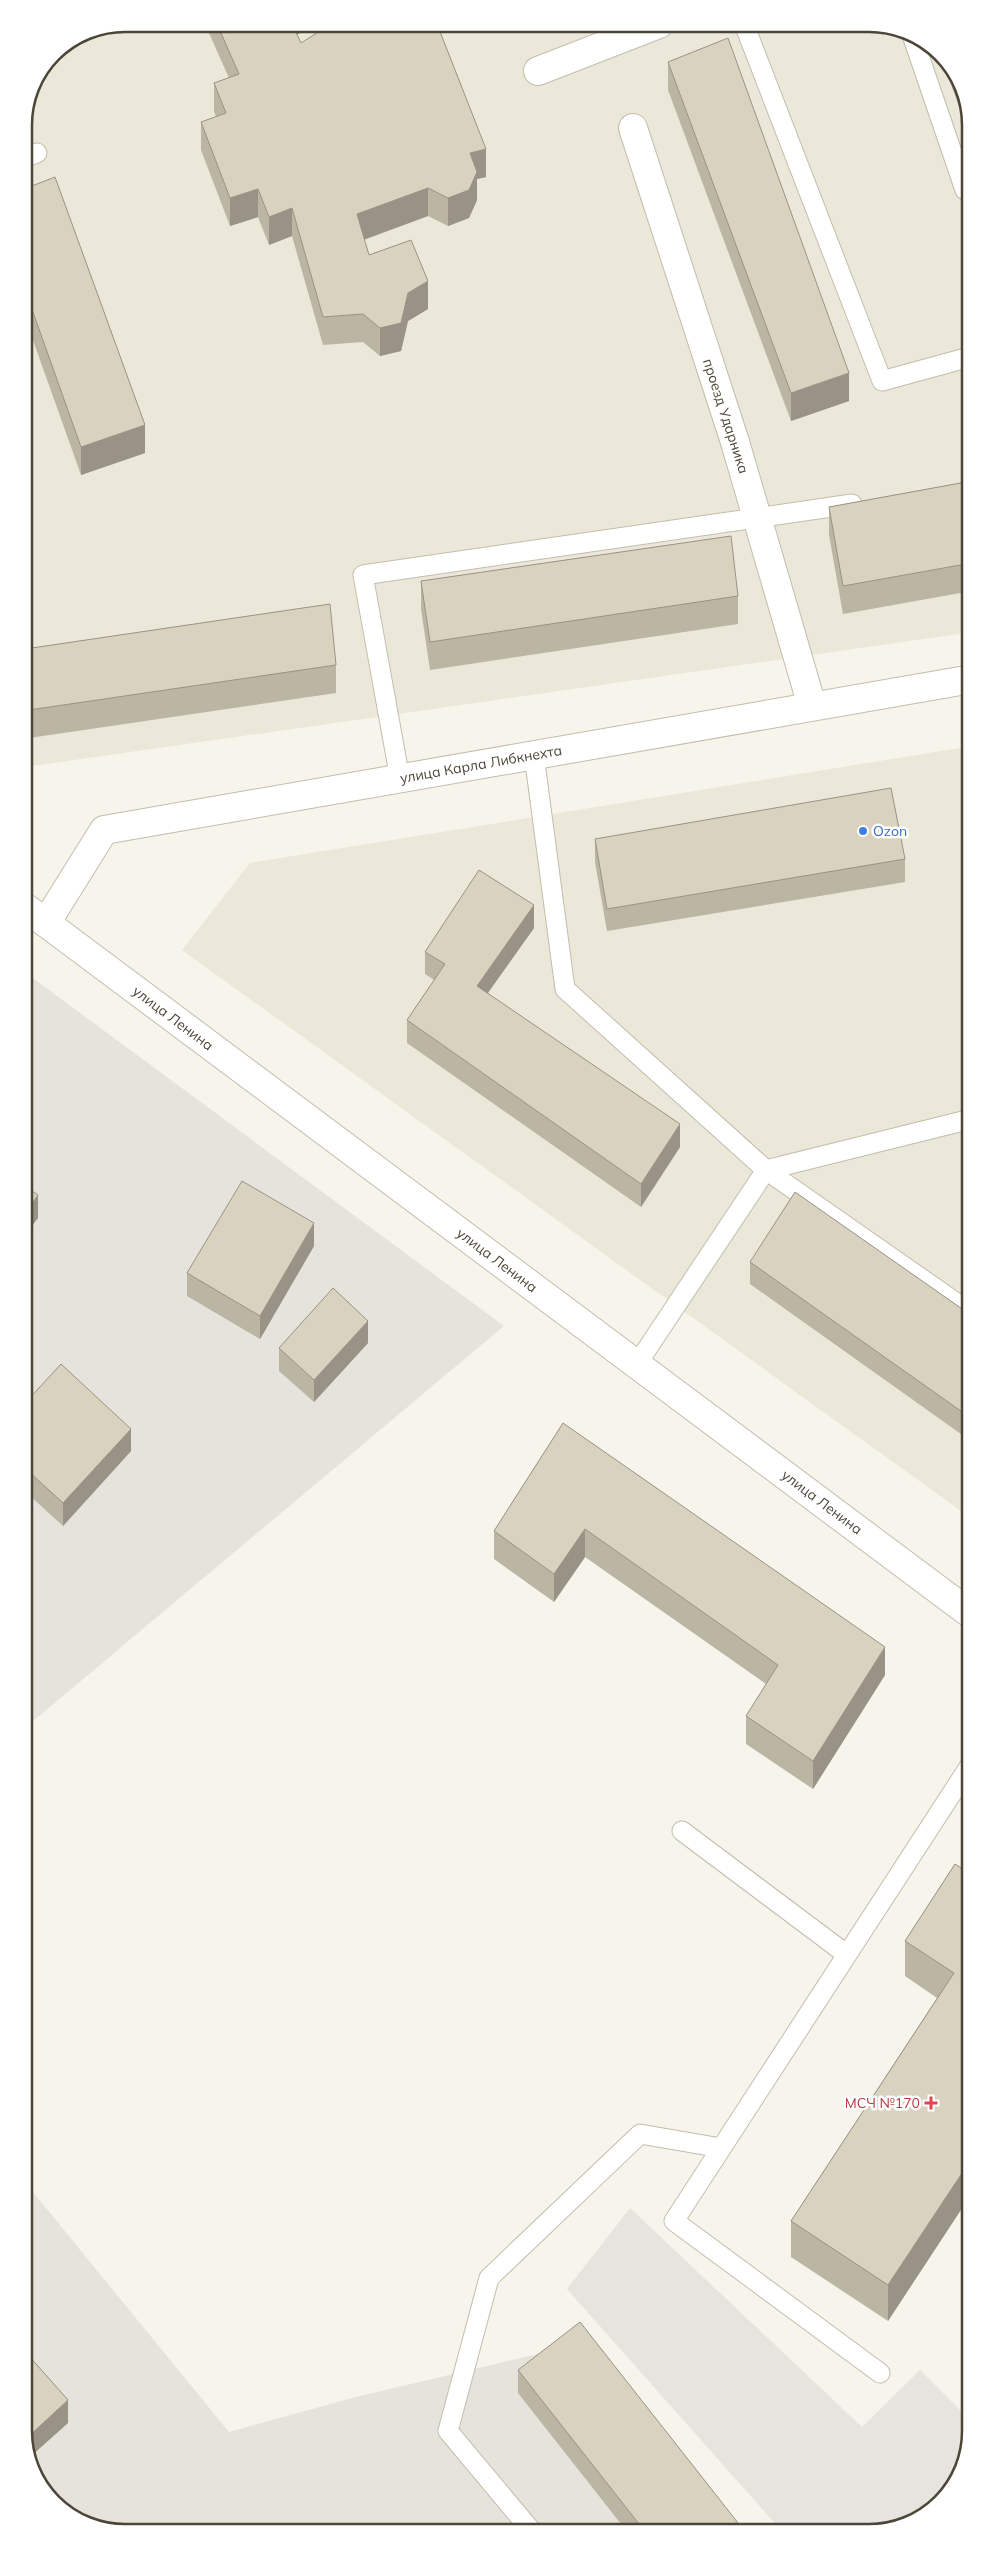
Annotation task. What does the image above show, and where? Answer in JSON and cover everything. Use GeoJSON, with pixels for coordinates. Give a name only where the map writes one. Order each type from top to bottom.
{"type":"FeatureCollection","features":[{"type":"Feature","properties":{"kind":"street"},"geometry":{"type":"LineString","coordinates":[[538,72],[637,33]]}},
{"type":"Feature","properties":{"kind":"street","name":"проезд Ударника"},"geometry":{"type":"LineString","coordinates":[[633,128],[758,519],[812,706]]}},
{"type":"Feature","properties":{"kind":"street","name":"улица Карла Либкнехта"},"geometry":{"type":"LineString","coordinates":[[36,916],[104,830],[962,681]]}},
{"type":"Feature","properties":{"kind":"street","name":"улица Ленина"},"geometry":{"type":"LineString","coordinates":[[36,916],[962,1608]]}},
{"type":"Feature","properties":{"kind":"lane"},"geometry":{"type":"LineString","coordinates":[[747,33],[882,381],[962,359]]}},
{"type":"Feature","properties":{"kind":"lane"},"geometry":{"type":"LineString","coordinates":[[916,45],[962,181]]}},
{"type":"Feature","properties":{"kind":"lane"},"geometry":{"type":"LineString","coordinates":[[400,779],[363,575],[758,519],[871,501]]}},
{"type":"Feature","properties":{"kind":"lane"},"geometry":{"type":"LineString","coordinates":[[534,755],[565,989],[766,1170],[962,1307]]}},
{"type":"Feature","properties":{"kind":"lane"},"geometry":{"type":"LineString","coordinates":[[636,1364],[766,1170],[962,1121]]}},
{"type":"Feature","properties":{"kind":"lane"},"geometry":{"type":"LineString","coordinates":[[880,2373],[674,2221],[962,1777]]}},
{"type":"Feature","properties":{"kind":"lane"},"geometry":{"type":"LineString","coordinates":[[682,1831],[846,1954]]}},
{"type":"Feature","properties":{"kind":"lane"},"geometry":{"type":"LineString","coordinates":[[525,2524],[448,2431],[489,2278],[640,2134],[721,2148]]}},
{"type":"Feature","properties":{"kind":"shaded area"},"geometry":{"type":"Polygon","coordinates":[[[125,32],[875,33],[887,34],[915,45],[934,60],[952,84],[960,107],[962,125],[962,634],[33,766],[33,119],[36,101],[48,74],[64,56],[79,45],[96,37],[125,32]]]}},
{"type":"Feature","properties":{"kind":"shaded area"},"geometry":{"type":"Polygon","coordinates":[[[962,748],[962,1512],[182,950],[250,863],[962,748]]]}},
{"type":"Feature","properties":{"kind":"shaded area"},"geometry":{"type":"Polygon","coordinates":[[[33,978],[504,1326],[32,1722],[33,978]]]}},
{"type":"Feature","properties":{"kind":"shaded area"},"geometry":{"type":"Polygon","coordinates":[[[32,2191],[229,2432],[356,2397],[580,2344],[722,2524],[119,2523],[96,2519],[74,2508],[56,2492],[42,2472],[34,2449],[32,2431],[32,2191]]]}},
{"type":"Feature","properties":{"kind":"shaded area"},"geometry":{"type":"Polygon","coordinates":[[[630,2208],[862,2427],[920,2370],[962,2412],[961,2443],[957,2460],[949,2477],[930,2500],[910,2514],[898,2519],[869,2524],[775,2524],[567,2289],[630,2208]]]}},
{"type":"Feature","properties":{"kind":"building"},"geometry":{"type":"Polygon","coordinates":[[[221,32],[296,32],[301,43],[318,32],[440,32],[486,149],[470,153],[477,172],[469,190],[448,198],[428,188],[357,214],[369,255],[411,240],[428,281],[408,293],[401,323],[380,328],[363,314],[323,317],[292,208],[269,217],[258,189],[230,198],[201,122],[226,113],[214,83],[239,74],[221,32]]]}},
{"type":"Feature","properties":{"kind":"building"},"geometry":{"type":"Polygon","coordinates":[[[728,38],[849,373],[791,393],[668,62],[728,38]]]}},
{"type":"Feature","properties":{"kind":"building"},"geometry":{"type":"Polygon","coordinates":[[[55,177],[145,425],[81,447],[33,312],[33,186],[55,177]]]}},
{"type":"Feature","properties":{"kind":"building"},"geometry":{"type":"Polygon","coordinates":[[[962,483],[962,565],[843,586],[829,507],[962,483]]]}},
{"type":"Feature","properties":{"kind":"building"},"geometry":{"type":"Polygon","coordinates":[[[731,536],[738,596],[430,642],[421,581],[731,536]]]}},
{"type":"Feature","properties":{"kind":"building"},"geometry":{"type":"Polygon","coordinates":[[[330,604],[336,665],[33,709],[33,648],[330,604]]]}},
{"type":"Feature","properties":{"kind":"building"},"geometry":{"type":"Polygon","coordinates":[[[891,788],[905,859],[607,909],[595,839],[891,788]]]}},
{"type":"Feature","properties":{"kind":"building"},"geometry":{"type":"Polygon","coordinates":[[[479,870],[534,905],[477,986],[680,1124],[641,1184],[407,1020],[445,964],[425,952],[479,870]]]}},
{"type":"Feature","properties":{"kind":"building"},"geometry":{"type":"Polygon","coordinates":[[[242,1181],[314,1223],[260,1316],[187,1273],[242,1181]]]}},
{"type":"Feature","properties":{"kind":"building"},"geometry":{"type":"Polygon","coordinates":[[[33,1191],[38,1195],[33,1203],[33,1191]]]}},
{"type":"Feature","properties":{"kind":"building"},"geometry":{"type":"Polygon","coordinates":[[[795,1192],[962,1309],[962,1412],[750,1262],[795,1192]]]}},
{"type":"Feature","properties":{"kind":"building"},"geometry":{"type":"Polygon","coordinates":[[[333,1288],[368,1321],[314,1380],[279,1348],[333,1288]]]}},
{"type":"Feature","properties":{"kind":"building"},"geometry":{"type":"Polygon","coordinates":[[[61,1364],[131,1429],[63,1503],[32,1475],[32,1395],[61,1364]]]}},
{"type":"Feature","properties":{"kind":"building"},"geometry":{"type":"Polygon","coordinates":[[[563,1423],[885,1647],[813,1761],[746,1716],[778,1665],[585,1529],[554,1574],[494,1531],[563,1423]]]}},
{"type":"Feature","properties":{"kind":"building","name":"МСЧ №170"},"geometry":{"type":"Polygon","coordinates":[[[955,1864],[962,1868],[962,2173],[888,2285],[791,2221],[954,1973],[905,1941],[955,1864]]]}},
{"type":"Feature","properties":{"kind":"building"},"geometry":{"type":"Polygon","coordinates":[[[580,2322],[739,2524],[639,2524],[518,2370],[580,2322]]]}},
{"type":"Feature","properties":{"kind":"building"},"geometry":{"type":"Polygon","coordinates":[[[32,2359],[68,2400],[32,2433],[32,2359]]]}},
{"type":"Feature","properties":{"kind":"place","name":"Ozon"},"geometry":{"type":"Point","coordinates":[863,831]}},
{"type":"Feature","properties":{"kind":"place","name":"МСЧ №170"},"geometry":{"type":"Point","coordinates":[931,2103]}}]}
